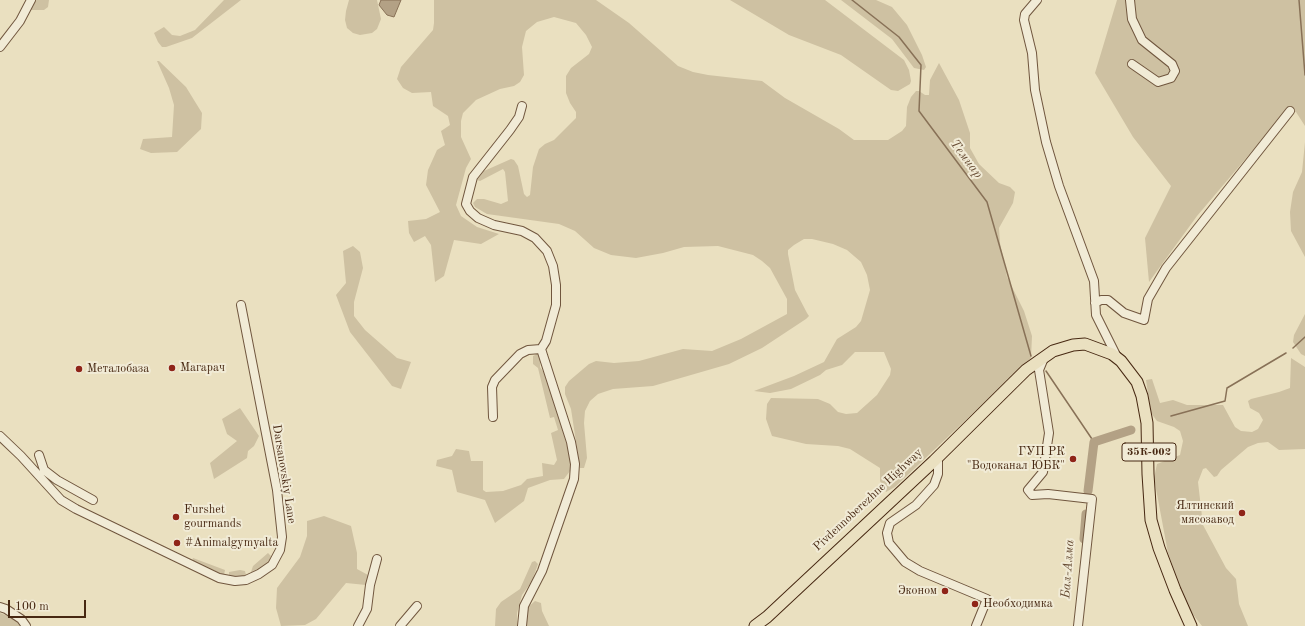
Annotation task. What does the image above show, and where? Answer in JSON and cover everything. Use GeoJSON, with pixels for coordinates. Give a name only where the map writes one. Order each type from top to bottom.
{"type":"FeatureCollection","features":[{"type":"Feature","properties":{"kind":"highway","name":"35К-002"},"geometry":{"type":"LineString","coordinates":[[1045,354],[1065,344],[1083,342],[1095,344],[1116,355],[1138,381],[1143,395],[1148,422],[1149,480],[1152,520],[1175,588],[1192,626]]}},
{"type":"Feature","properties":{"kind":"highway","name":"35К-002"},"geometry":{"type":"LineString","coordinates":[[1045,354],[1073,345],[1090,345],[1116,356],[1137,382],[1142,396],[1147,423],[1151,520],[1170,576],[1192,626]]}},
{"type":"Feature","properties":{"kind":"highway","name":"Pivdennoberezhne Highway"},"geometry":{"type":"LineString","coordinates":[[749,626],[764,620],[936,455],[1045,354]]}},
{"type":"Feature","properties":{"kind":"street"},"geometry":{"type":"LineString","coordinates":[[0,47],[20,21],[31,0]]}},
{"type":"Feature","properties":{"kind":"street"},"geometry":{"type":"LineString","coordinates":[[1036,0],[1025,14],[1024,20],[1032,53],[1035,90],[1059,186],[1094,281],[1096,315],[1116,355]]}},
{"type":"Feature","properties":{"kind":"street"},"geometry":{"type":"LineString","coordinates":[[1130,0],[1132,19],[1142,40],[1172,64],[1175,71],[1170,78],[1158,82],[1132,64]]}},
{"type":"Feature","properties":{"kind":"street"},"geometry":{"type":"LineString","coordinates":[[522,106],[519,117],[473,177],[466,204],[470,211],[478,218],[494,224],[522,231],[535,238],[547,251],[553,266],[556,285],[556,305],[546,341],[541,349],[571,442],[575,464],[574,479],[542,571],[524,606],[522,626]]}},
{"type":"Feature","properties":{"kind":"street"},"geometry":{"type":"LineString","coordinates":[[1095,303],[1102,300],[1108,300],[1124,313],[1144,320],[1150,295],[1166,268],[1290,112]]}},
{"type":"Feature","properties":{"kind":"street","name":"Darsanovskiy Lane"},"geometry":{"type":"LineString","coordinates":[[0,436],[21,456],[61,500],[76,510],[219,578],[235,581],[246,580],[259,574],[272,565],[280,550],[282,537],[277,490],[241,305]]}},
{"type":"Feature","properties":{"kind":"street"},"geometry":{"type":"LineString","coordinates":[[493,417],[492,387],[495,380],[520,354],[528,350],[541,349]]}},
{"type":"Feature","properties":{"kind":"street"},"geometry":{"type":"LineString","coordinates":[[1045,354],[1039,370],[1049,433],[1045,464],[1038,480],[1028,490],[1032,495],[1048,494],[1092,499],[1078,626]]}},
{"type":"Feature","properties":{"kind":"street"},"geometry":{"type":"LineString","coordinates":[[39,455],[44,470],[57,480],[93,500]]}},
{"type":"Feature","properties":{"kind":"street"},"geometry":{"type":"LineString","coordinates":[[936,455],[938,474],[934,486],[916,505],[890,524],[887,533],[889,543],[905,562],[920,571],[987,599],[976,626]]}},
{"type":"Feature","properties":{"kind":"street"},"geometry":{"type":"LineString","coordinates":[[358,626],[367,609],[370,585],[377,559]]}},
{"type":"Feature","properties":{"kind":"street"},"geometry":{"type":"LineString","coordinates":[[400,626],[417,606]]}},
{"type":"Feature","properties":{"kind":"street"},"geometry":{"type":"LineString","coordinates":[[0,608],[6,609],[21,619],[26,626]]}},
{"type":"Feature","properties":{"kind":"shaded area"},"geometry":{"type":"Polygon","coordinates":[[[33,0],[49,0],[48,7],[44,10],[30,10],[33,0]]]}},
{"type":"Feature","properties":{"kind":"shaded area"},"geometry":{"type":"Polygon","coordinates":[[[224,0],[241,0],[192,38],[166,47],[162,47],[158,42],[154,33],[164,27],[172,35],[180,36],[195,30],[224,0]]]}},
{"type":"Feature","properties":{"kind":"shaded area"},"geometry":{"type":"Polygon","coordinates":[[[349,0],[377,0],[381,19],[377,29],[372,33],[360,35],[353,33],[347,28],[345,20],[349,0]]]}},
{"type":"Feature","properties":{"kind":"shaded area"},"geometry":{"type":"Polygon","coordinates":[[[381,0],[401,0],[394,17],[387,15],[379,5],[381,0]]]}},
{"type":"Feature","properties":{"kind":"shaded area"},"geometry":{"type":"Polygon","coordinates":[[[434,0],[596,0],[629,23],[678,66],[693,72],[708,75],[762,81],[785,98],[839,129],[854,140],[888,140],[902,131],[906,126],[907,107],[911,97],[916,91],[929,95],[930,80],[939,63],[959,100],[970,133],[970,148],[979,164],[999,183],[1010,187],[1015,192],[1013,203],[999,228],[1000,243],[1007,277],[1024,311],[1032,336],[1031,358],[895,487],[886,492],[880,481],[880,468],[850,449],[838,446],[806,444],[772,436],[766,419],[767,404],[771,398],[818,399],[830,404],[838,412],[846,414],[857,413],[877,395],[890,375],[891,369],[884,352],[855,352],[842,365],[826,370],[820,375],[791,389],[770,393],[754,391],[794,376],[824,362],[837,339],[856,327],[861,321],[870,290],[867,275],[861,262],[847,250],[833,244],[812,239],[804,239],[788,250],[788,254],[795,290],[809,316],[762,348],[729,364],[653,386],[613,389],[598,394],[590,401],[585,411],[584,423],[587,458],[584,468],[580,468],[571,409],[565,394],[565,387],[569,381],[589,364],[596,361],[614,363],[639,361],[683,349],[712,351],[741,339],[787,314],[787,299],[770,268],[753,255],[718,246],[684,247],[636,258],[611,255],[594,248],[575,231],[559,224],[487,214],[475,207],[473,203],[477,199],[484,199],[501,204],[508,201],[505,172],[503,169],[480,181],[477,180],[484,171],[511,159],[514,160],[518,166],[524,194],[527,197],[530,195],[533,167],[539,149],[545,144],[554,140],[576,118],[576,112],[566,93],[566,76],[571,68],[589,54],[592,47],[586,35],[576,23],[554,17],[537,22],[526,31],[522,47],[524,75],[520,82],[514,86],[500,89],[476,100],[463,113],[461,121],[461,137],[471,159],[466,168],[456,205],[461,216],[477,227],[499,234],[481,244],[454,240],[444,276],[435,282],[431,245],[425,236],[414,242],[409,233],[408,221],[426,219],[440,212],[426,185],[428,170],[437,150],[445,145],[441,131],[450,125],[448,116],[433,106],[431,92],[412,93],[403,88],[397,79],[401,67],[433,30],[434,0]]]}},
{"type":"Feature","properties":{"kind":"shaded area"},"geometry":{"type":"Polygon","coordinates":[[[730,0],[825,0],[904,60],[909,70],[911,81],[910,84],[898,91],[891,90],[841,55],[789,35],[730,0]]]}},
{"type":"Feature","properties":{"kind":"shaded area"},"geometry":{"type":"Polygon","coordinates":[[[841,0],[876,0],[892,7],[907,25],[922,55],[926,67],[924,70],[914,68],[892,39],[841,0]]]}},
{"type":"Feature","properties":{"kind":"shaded area"},"geometry":{"type":"Polygon","coordinates":[[[1117,0],[1305,0],[1305,126],[1296,112],[1287,110],[1197,216],[1149,282],[1145,238],[1171,186],[1133,137],[1095,73],[1117,0]]]}},
{"type":"Feature","properties":{"kind":"shaded area"},"geometry":{"type":"Polygon","coordinates":[[[157,61],[159,61],[186,87],[202,113],[201,129],[177,152],[151,153],[140,149],[143,139],[172,137],[174,105],[169,88],[157,61]]]}},
{"type":"Feature","properties":{"kind":"shaded area"},"geometry":{"type":"Polygon","coordinates":[[[1305,142],[1305,257],[1291,231],[1290,212],[1293,192],[1302,172],[1305,142]]]}},
{"type":"Feature","properties":{"kind":"shaded area"},"geometry":{"type":"Polygon","coordinates":[[[353,246],[360,252],[363,268],[354,302],[354,316],[365,330],[397,358],[411,362],[401,389],[392,386],[350,332],[336,295],[346,283],[343,251],[353,246]]]}},
{"type":"Feature","properties":{"kind":"shaded area"},"geometry":{"type":"Polygon","coordinates":[[[1305,314],[1305,356],[1301,354],[1293,342],[1294,335],[1305,314]]]}},
{"type":"Feature","properties":{"kind":"shaded area"},"geometry":{"type":"Polygon","coordinates":[[[537,354],[540,356],[540,367],[545,374],[572,462],[570,471],[564,479],[550,480],[528,488],[524,501],[495,523],[485,500],[457,492],[452,470],[436,466],[437,460],[452,456],[456,449],[469,451],[471,461],[483,461],[483,490],[486,492],[503,491],[521,485],[527,479],[543,476],[542,463],[554,465],[557,460],[551,433],[558,430],[554,417],[550,418],[538,368],[533,364],[533,356],[537,354]]]}},
{"type":"Feature","properties":{"kind":"shaded area"},"geometry":{"type":"Polygon","coordinates":[[[1291,358],[1305,367],[1305,449],[1279,450],[1268,442],[1258,443],[1248,447],[1221,470],[1217,476],[1214,477],[1206,468],[1203,469],[1198,482],[1203,525],[1226,568],[1236,579],[1239,604],[1248,626],[1202,626],[1187,607],[1168,553],[1154,478],[1157,464],[1180,455],[1183,441],[1180,431],[1174,427],[1157,421],[1151,413],[1146,380],[1152,379],[1160,403],[1173,400],[1187,405],[1223,405],[1235,427],[1241,431],[1252,432],[1258,429],[1263,420],[1259,413],[1250,408],[1248,401],[1290,388],[1291,358]]]}},
{"type":"Feature","properties":{"kind":"shaded area"},"geometry":{"type":"Polygon","coordinates":[[[240,408],[259,436],[254,446],[248,451],[247,458],[214,479],[210,463],[237,441],[227,434],[222,419],[240,408]]]}},
{"type":"Feature","properties":{"kind":"shaded area"},"geometry":{"type":"Polygon","coordinates":[[[324,516],[351,526],[357,553],[357,569],[368,575],[366,585],[346,583],[316,619],[305,625],[281,626],[276,608],[277,588],[300,557],[307,536],[307,521],[324,516]]]}},
{"type":"Feature","properties":{"kind":"shaded area"},"geometry":{"type":"Polygon","coordinates":[[[268,553],[271,556],[269,563],[257,572],[251,572],[253,566],[268,553]]]}},
{"type":"Feature","properties":{"kind":"shaded area"},"geometry":{"type":"Polygon","coordinates":[[[193,558],[225,570],[224,575],[192,561],[193,558]]]}},
{"type":"Feature","properties":{"kind":"shaded area"},"geometry":{"type":"Polygon","coordinates":[[[535,561],[538,564],[532,581],[522,595],[517,613],[517,626],[495,626],[496,609],[501,602],[520,589],[532,562],[535,561]]]}},
{"type":"Feature","properties":{"kind":"shaded area"},"geometry":{"type":"Polygon","coordinates":[[[240,570],[245,571],[246,575],[238,578],[229,577],[229,572],[240,570]]]}},
{"type":"Feature","properties":{"kind":"shaded area"},"geometry":{"type":"Polygon","coordinates":[[[535,601],[541,603],[542,611],[549,626],[526,626],[527,608],[535,601]]]}},
{"type":"Feature","properties":{"kind":"shaded area"},"geometry":{"type":"Polygon","coordinates":[[[0,613],[13,618],[23,626],[0,626],[0,613]]]}},
{"type":"Feature","properties":{"kind":"waterway","name":"Темиар"},"geometry":{"type":"LineString","coordinates":[[852,0],[899,37],[921,65],[919,111],[987,202],[1031,356]]}},
{"type":"Feature","properties":{"kind":"waterway","name":"Бал-Алма"},"geometry":{"type":"LineString","coordinates":[[1299,0],[1305,75]]}},
{"type":"Feature","properties":{"kind":"waterway","name":"Бал-Алма"},"geometry":{"type":"LineString","coordinates":[[1293,348],[1305,337]]}},
{"type":"Feature","properties":{"kind":"waterway","name":"Бал-Алма"},"geometry":{"type":"LineString","coordinates":[[1171,416],[1225,401],[1227,388],[1286,353]]}},
{"type":"Feature","properties":{"kind":"waterway","name":"Темиар"},"geometry":{"type":"LineString","coordinates":[[1046,371],[1094,442]]}},
{"type":"Feature","properties":{"kind":"waterway","name":"Бал-Алма"},"geometry":{"type":"LineString","coordinates":[[1088,491],[1094,442],[1131,430]]}},
{"type":"Feature","properties":{"kind":"waterway","name":"Бал-Алма"},"geometry":{"type":"LineString","coordinates":[[1084,539],[1086,514]]}},
{"type":"Feature","properties":{"kind":"place","name":"Магарач"},"geometry":{"type":"Point","coordinates":[172,368]}},
{"type":"Feature","properties":{"kind":"place","name":"Металобаза"},"geometry":{"type":"Point","coordinates":[79,369]}},
{"type":"Feature","properties":{"kind":"place","name":"ГУП РК \"Водоканал ЮБК\""},"geometry":{"type":"Point","coordinates":[1073,459]}},
{"type":"Feature","properties":{"kind":"place","name":"Ялтинский мясозавод"},"geometry":{"type":"Point","coordinates":[1242,513]}},
{"type":"Feature","properties":{"kind":"place","name":"Furshet gourmands"},"geometry":{"type":"Point","coordinates":[176,517]}},
{"type":"Feature","properties":{"kind":"place","name":"#Animalgymyalta"},"geometry":{"type":"Point","coordinates":[177,543]}},
{"type":"Feature","properties":{"kind":"place","name":"Эконом"},"geometry":{"type":"Point","coordinates":[945,591]}},
{"type":"Feature","properties":{"kind":"place","name":"Необходимка"},"geometry":{"type":"Point","coordinates":[975,604]}}]}
